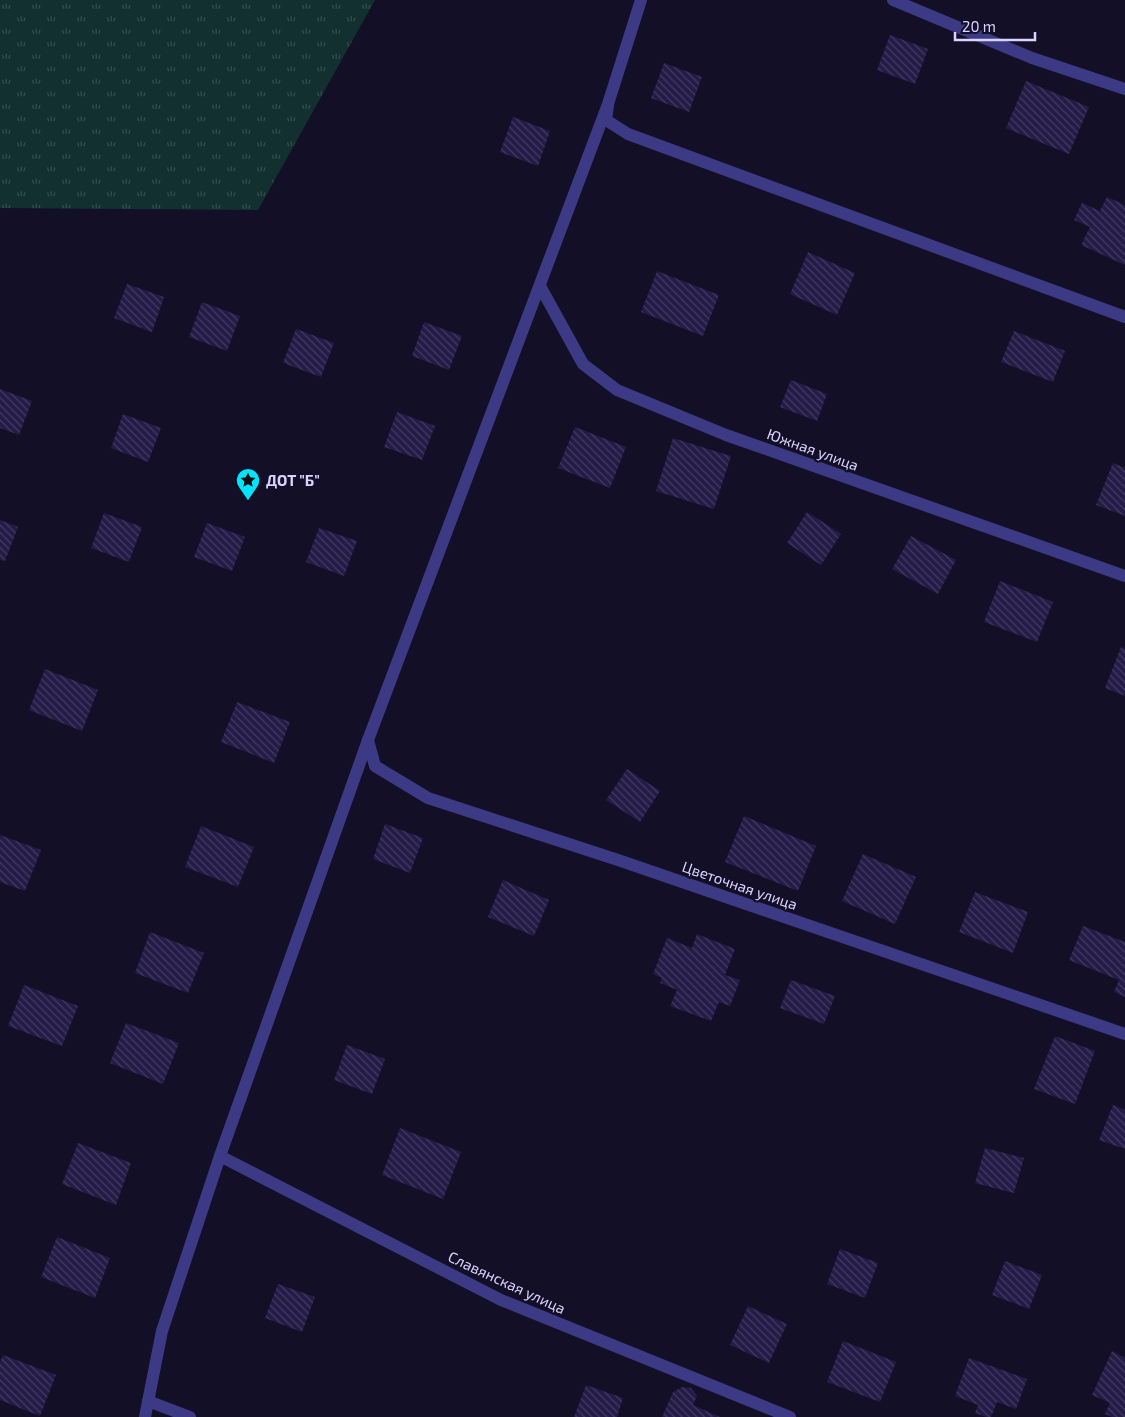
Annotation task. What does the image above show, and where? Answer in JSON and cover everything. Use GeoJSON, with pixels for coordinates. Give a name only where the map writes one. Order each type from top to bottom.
{"type":"FeatureCollection","features":[{"type":"Feature","properties":{"kind":"street"},"geometry":{"type":"LineString","coordinates":[[145,1417],[162,1331],[220,1156],[368,740],[608,104],[641,0]]}},
{"type":"Feature","properties":{"kind":"street"},"geometry":{"type":"LineString","coordinates":[[893,0],[1032,58],[1125,89]]}},
{"type":"Feature","properties":{"kind":"street"},"geometry":{"type":"LineString","coordinates":[[608,104],[606,120],[628,134],[1125,317]]}},
{"type":"Feature","properties":{"kind":"street","name":"Южная улица"},"geometry":{"type":"LineString","coordinates":[[540,286],[583,364],[617,390],[726,435],[1125,576]]}},
{"type":"Feature","properties":{"kind":"street","name":"Цветочная улица"},"geometry":{"type":"LineString","coordinates":[[368,740],[374,766],[428,798],[631,864],[1125,1034]]}},
{"type":"Feature","properties":{"kind":"street","name":"Славянская улица"},"geometry":{"type":"LineString","coordinates":[[220,1156],[500,1300],[790,1417]]}},
{"type":"Feature","properties":{"kind":"street"},"geometry":{"type":"LineString","coordinates":[[148,1401],[190,1417]]}},
{"type":"Feature","properties":{"kind":"green space"},"geometry":{"type":"Polygon","coordinates":[[[0,0],[375,0],[258,210],[0,208],[0,0]]]}},
{"type":"Feature","properties":{"kind":"building"},"geometry":{"type":"Polygon","coordinates":[[[890,35],[928,49],[915,84],[877,70],[890,35]]]}},
{"type":"Feature","properties":{"kind":"building"},"geometry":{"type":"Polygon","coordinates":[[[664,63],[702,77],[689,112],[651,98],[664,63]]]}},
{"type":"Feature","properties":{"kind":"building"},"geometry":{"type":"Polygon","coordinates":[[[1026,81],[1089,107],[1069,154],[1006,128],[1026,81]]]}},
{"type":"Feature","properties":{"kind":"building"},"geometry":{"type":"Polygon","coordinates":[[[513,117],[550,131],[538,166],[500,152],[513,117]]]}},
{"type":"Feature","properties":{"kind":"building"},"geometry":{"type":"Polygon","coordinates":[[[1107,197],[1125,205],[1125,265],[1081,245],[1090,227],[1074,220],[1082,203],[1100,211],[1107,197]]]}},
{"type":"Feature","properties":{"kind":"building"},"geometry":{"type":"Polygon","coordinates":[[[808,252],[855,273],[837,315],[790,294],[808,252]]]}},
{"type":"Feature","properties":{"kind":"building"},"geometry":{"type":"Polygon","coordinates":[[[657,271],[719,295],[703,336],[641,312],[657,271]]]}},
{"type":"Feature","properties":{"kind":"building"},"geometry":{"type":"Polygon","coordinates":[[[127,284],[164,297],[152,332],[114,318],[127,284]]]}},
{"type":"Feature","properties":{"kind":"building"},"geometry":{"type":"Polygon","coordinates":[[[202,302],[240,316],[227,351],[189,337],[202,302]]]}},
{"type":"Feature","properties":{"kind":"building"},"geometry":{"type":"Polygon","coordinates":[[[424,322],[462,336],[449,370],[412,356],[424,322]]]}},
{"type":"Feature","properties":{"kind":"building"},"geometry":{"type":"Polygon","coordinates":[[[296,329],[334,343],[321,377],[283,363],[296,329]]]}},
{"type":"Feature","properties":{"kind":"building"},"geometry":{"type":"Polygon","coordinates":[[[1014,331],[1065,351],[1053,382],[1001,362],[1014,331]]]}},
{"type":"Feature","properties":{"kind":"building"},"geometry":{"type":"Polygon","coordinates":[[[791,380],[827,394],[817,421],[780,407],[791,380]]]}},
{"type":"Feature","properties":{"kind":"building"},"geometry":{"type":"Polygon","coordinates":[[[0,389],[32,401],[19,435],[0,428],[0,389]]]}},
{"type":"Feature","properties":{"kind":"building"},"geometry":{"type":"Polygon","coordinates":[[[397,412],[435,426],[422,460],[384,447],[397,412]]]}},
{"type":"Feature","properties":{"kind":"building"},"geometry":{"type":"Polygon","coordinates":[[[123,414],[161,428],[148,462],[111,448],[123,414]]]}},
{"type":"Feature","properties":{"kind":"building"},"geometry":{"type":"Polygon","coordinates":[[[575,427],[626,447],[610,488],[558,468],[575,427]]]}},
{"type":"Feature","properties":{"kind":"building"},"geometry":{"type":"Polygon","coordinates":[[[673,438],[731,456],[714,509],[656,491],[673,438]]]}},
{"type":"Feature","properties":{"kind":"building"},"geometry":{"type":"Polygon","coordinates":[[[1113,463],[1125,468],[1125,516],[1096,505],[1113,463]]]}},
{"type":"Feature","properties":{"kind":"building"},"geometry":{"type":"Polygon","coordinates":[[[807,512],[841,534],[821,565],[787,543],[807,512]]]}},
{"type":"Feature","properties":{"kind":"building"},"geometry":{"type":"Polygon","coordinates":[[[104,513],[142,527],[129,562],[91,548],[104,513]]]}},
{"type":"Feature","properties":{"kind":"building"},"geometry":{"type":"Polygon","coordinates":[[[0,520],[18,527],[5,561],[0,560],[0,520]]]}},
{"type":"Feature","properties":{"kind":"building"},"geometry":{"type":"Polygon","coordinates":[[[207,523],[245,537],[232,571],[194,557],[207,523]]]}},
{"type":"Feature","properties":{"kind":"building"},"geometry":{"type":"Polygon","coordinates":[[[319,528],[357,541],[344,576],[306,562],[319,528]]]}},
{"type":"Feature","properties":{"kind":"building"},"geometry":{"type":"Polygon","coordinates":[[[911,536],[956,560],[938,594],[892,569],[911,536]]]}},
{"type":"Feature","properties":{"kind":"building"},"geometry":{"type":"Polygon","coordinates":[[[1000,581],[1053,602],[1037,642],[984,622],[1000,581]]]}},
{"type":"Feature","properties":{"kind":"building"},"geometry":{"type":"Polygon","coordinates":[[[1121,647],[1125,649],[1125,696],[1105,688],[1121,647]]]}},
{"type":"Feature","properties":{"kind":"building"},"geometry":{"type":"Polygon","coordinates":[[[45,669],[98,690],[82,731],[29,710],[45,669]]]}},
{"type":"Feature","properties":{"kind":"building"},"geometry":{"type":"Polygon","coordinates":[[[237,702],[290,722],[274,763],[221,742],[237,702]]]}},
{"type":"Feature","properties":{"kind":"building"},"geometry":{"type":"Polygon","coordinates":[[[627,769],[660,791],[640,822],[606,800],[627,769]]]}},
{"type":"Feature","properties":{"kind":"building"},"geometry":{"type":"Polygon","coordinates":[[[744,816],[816,846],[798,891],[725,862],[744,816]]]}},
{"type":"Feature","properties":{"kind":"building"},"geometry":{"type":"Polygon","coordinates":[[[385,824],[423,838],[410,873],[373,859],[385,824]]]}},
{"type":"Feature","properties":{"kind":"building"},"geometry":{"type":"Polygon","coordinates":[[[201,826],[254,847],[238,887],[185,867],[201,826]]]}},
{"type":"Feature","properties":{"kind":"building"},"geometry":{"type":"Polygon","coordinates":[[[0,835],[41,850],[25,891],[0,882],[0,835]]]}},
{"type":"Feature","properties":{"kind":"building"},"geometry":{"type":"Polygon","coordinates":[[[863,854],[916,877],[895,924],[842,901],[863,854]]]}},
{"type":"Feature","properties":{"kind":"building"},"geometry":{"type":"Polygon","coordinates":[[[503,880],[549,900],[534,936],[488,917],[503,880]]]}},
{"type":"Feature","properties":{"kind":"building"},"geometry":{"type":"Polygon","coordinates":[[[975,892],[1028,912],[1013,953],[959,932],[975,892]]]}},
{"type":"Feature","properties":{"kind":"building"},"geometry":{"type":"Polygon","coordinates":[[[1083,926],[1125,942],[1125,997],[1114,992],[1119,980],[1069,960],[1083,926]]]}},
{"type":"Feature","properties":{"kind":"building"},"geometry":{"type":"Polygon","coordinates":[[[150,932],[204,953],[188,993],[135,973],[150,932]]]}},
{"type":"Feature","properties":{"kind":"building"},"geometry":{"type":"Polygon","coordinates":[[[697,934],[735,949],[725,975],[740,980],[730,1006],[719,1002],[711,1021],[670,1006],[677,990],[660,983],[662,978],[653,974],[667,938],[692,948],[697,934]]]}},
{"type":"Feature","properties":{"kind":"building"},"geometry":{"type":"Polygon","coordinates":[[[791,980],[835,996],[824,1024],[780,1008],[791,980]]]}},
{"type":"Feature","properties":{"kind":"building"},"geometry":{"type":"Polygon","coordinates":[[[24,985],[78,1006],[62,1046],[8,1026],[24,985]]]}},
{"type":"Feature","properties":{"kind":"building"},"geometry":{"type":"Polygon","coordinates":[[[126,1023],[179,1043],[163,1084],[110,1063],[126,1023]]]}},
{"type":"Feature","properties":{"kind":"building"},"geometry":{"type":"Polygon","coordinates":[[[1055,1036],[1095,1051],[1075,1104],[1034,1089],[1055,1036]]]}},
{"type":"Feature","properties":{"kind":"building"},"geometry":{"type":"Polygon","coordinates":[[[347,1045],[385,1059],[372,1094],[334,1080],[347,1045]]]}},
{"type":"Feature","properties":{"kind":"building"},"geometry":{"type":"Polygon","coordinates":[[[1113,1105],[1125,1110],[1125,1149],[1099,1140],[1113,1105]]]}},
{"type":"Feature","properties":{"kind":"building"},"geometry":{"type":"Polygon","coordinates":[[[400,1128],[461,1152],[443,1199],[382,1175],[400,1128]]]}},
{"type":"Feature","properties":{"kind":"building"},"geometry":{"type":"Polygon","coordinates":[[[78,1143],[131,1163],[116,1205],[62,1184],[78,1143]]]}},
{"type":"Feature","properties":{"kind":"building"},"geometry":{"type":"Polygon","coordinates":[[[985,1148],[1024,1158],[1014,1193],[975,1183],[985,1148]]]}},
{"type":"Feature","properties":{"kind":"building"},"geometry":{"type":"Polygon","coordinates":[[[57,1237],[110,1258],[95,1298],[41,1277],[57,1237]]]}},
{"type":"Feature","properties":{"kind":"building"},"geometry":{"type":"Polygon","coordinates":[[[840,1249],[878,1263],[865,1298],[827,1284],[840,1249]]]}},
{"type":"Feature","properties":{"kind":"building"},"geometry":{"type":"Polygon","coordinates":[[[1005,1261],[1042,1275],[1029,1309],[992,1295],[1005,1261]]]}},
{"type":"Feature","properties":{"kind":"building"},"geometry":{"type":"Polygon","coordinates":[[[278,1284],[315,1297],[302,1332],[265,1318],[278,1284]]]}},
{"type":"Feature","properties":{"kind":"building"},"geometry":{"type":"Polygon","coordinates":[[[748,1306],[787,1324],[769,1363],[730,1345],[748,1306]]]}},
{"type":"Feature","properties":{"kind":"building"},"geometry":{"type":"Polygon","coordinates":[[[843,1341],[896,1362],[880,1402],[827,1382],[843,1341]]]}},
{"type":"Feature","properties":{"kind":"building"},"geometry":{"type":"Polygon","coordinates":[[[1112,1351],[1125,1358],[1125,1417],[1112,1417],[1105,1414],[1110,1403],[1092,1395],[1112,1351]]]}},
{"type":"Feature","properties":{"kind":"building"},"geometry":{"type":"Polygon","coordinates":[[[3,1355],[56,1375],[40,1416],[0,1400],[0,1362],[3,1355]]]}},
{"type":"Feature","properties":{"kind":"building"},"geometry":{"type":"Polygon","coordinates":[[[969,1358],[1027,1379],[1016,1409],[997,1402],[991,1417],[986,1417],[975,1413],[978,1405],[955,1396],[969,1358]]]}},
{"type":"Feature","properties":{"kind":"building"},"geometry":{"type":"Polygon","coordinates":[[[586,1385],[623,1398],[617,1417],[574,1417],[586,1385]]]}},
{"type":"Feature","properties":{"kind":"building"},"geometry":{"type":"Polygon","coordinates":[[[682,1387],[691,1388],[697,1396],[693,1405],[720,1417],[662,1417],[673,1392],[682,1387]]]}},
{"type":"Feature","properties":{"kind":"place","name":"ДОТ \"Б\""},"geometry":{"type":"Point","coordinates":[248,501]}}]}
